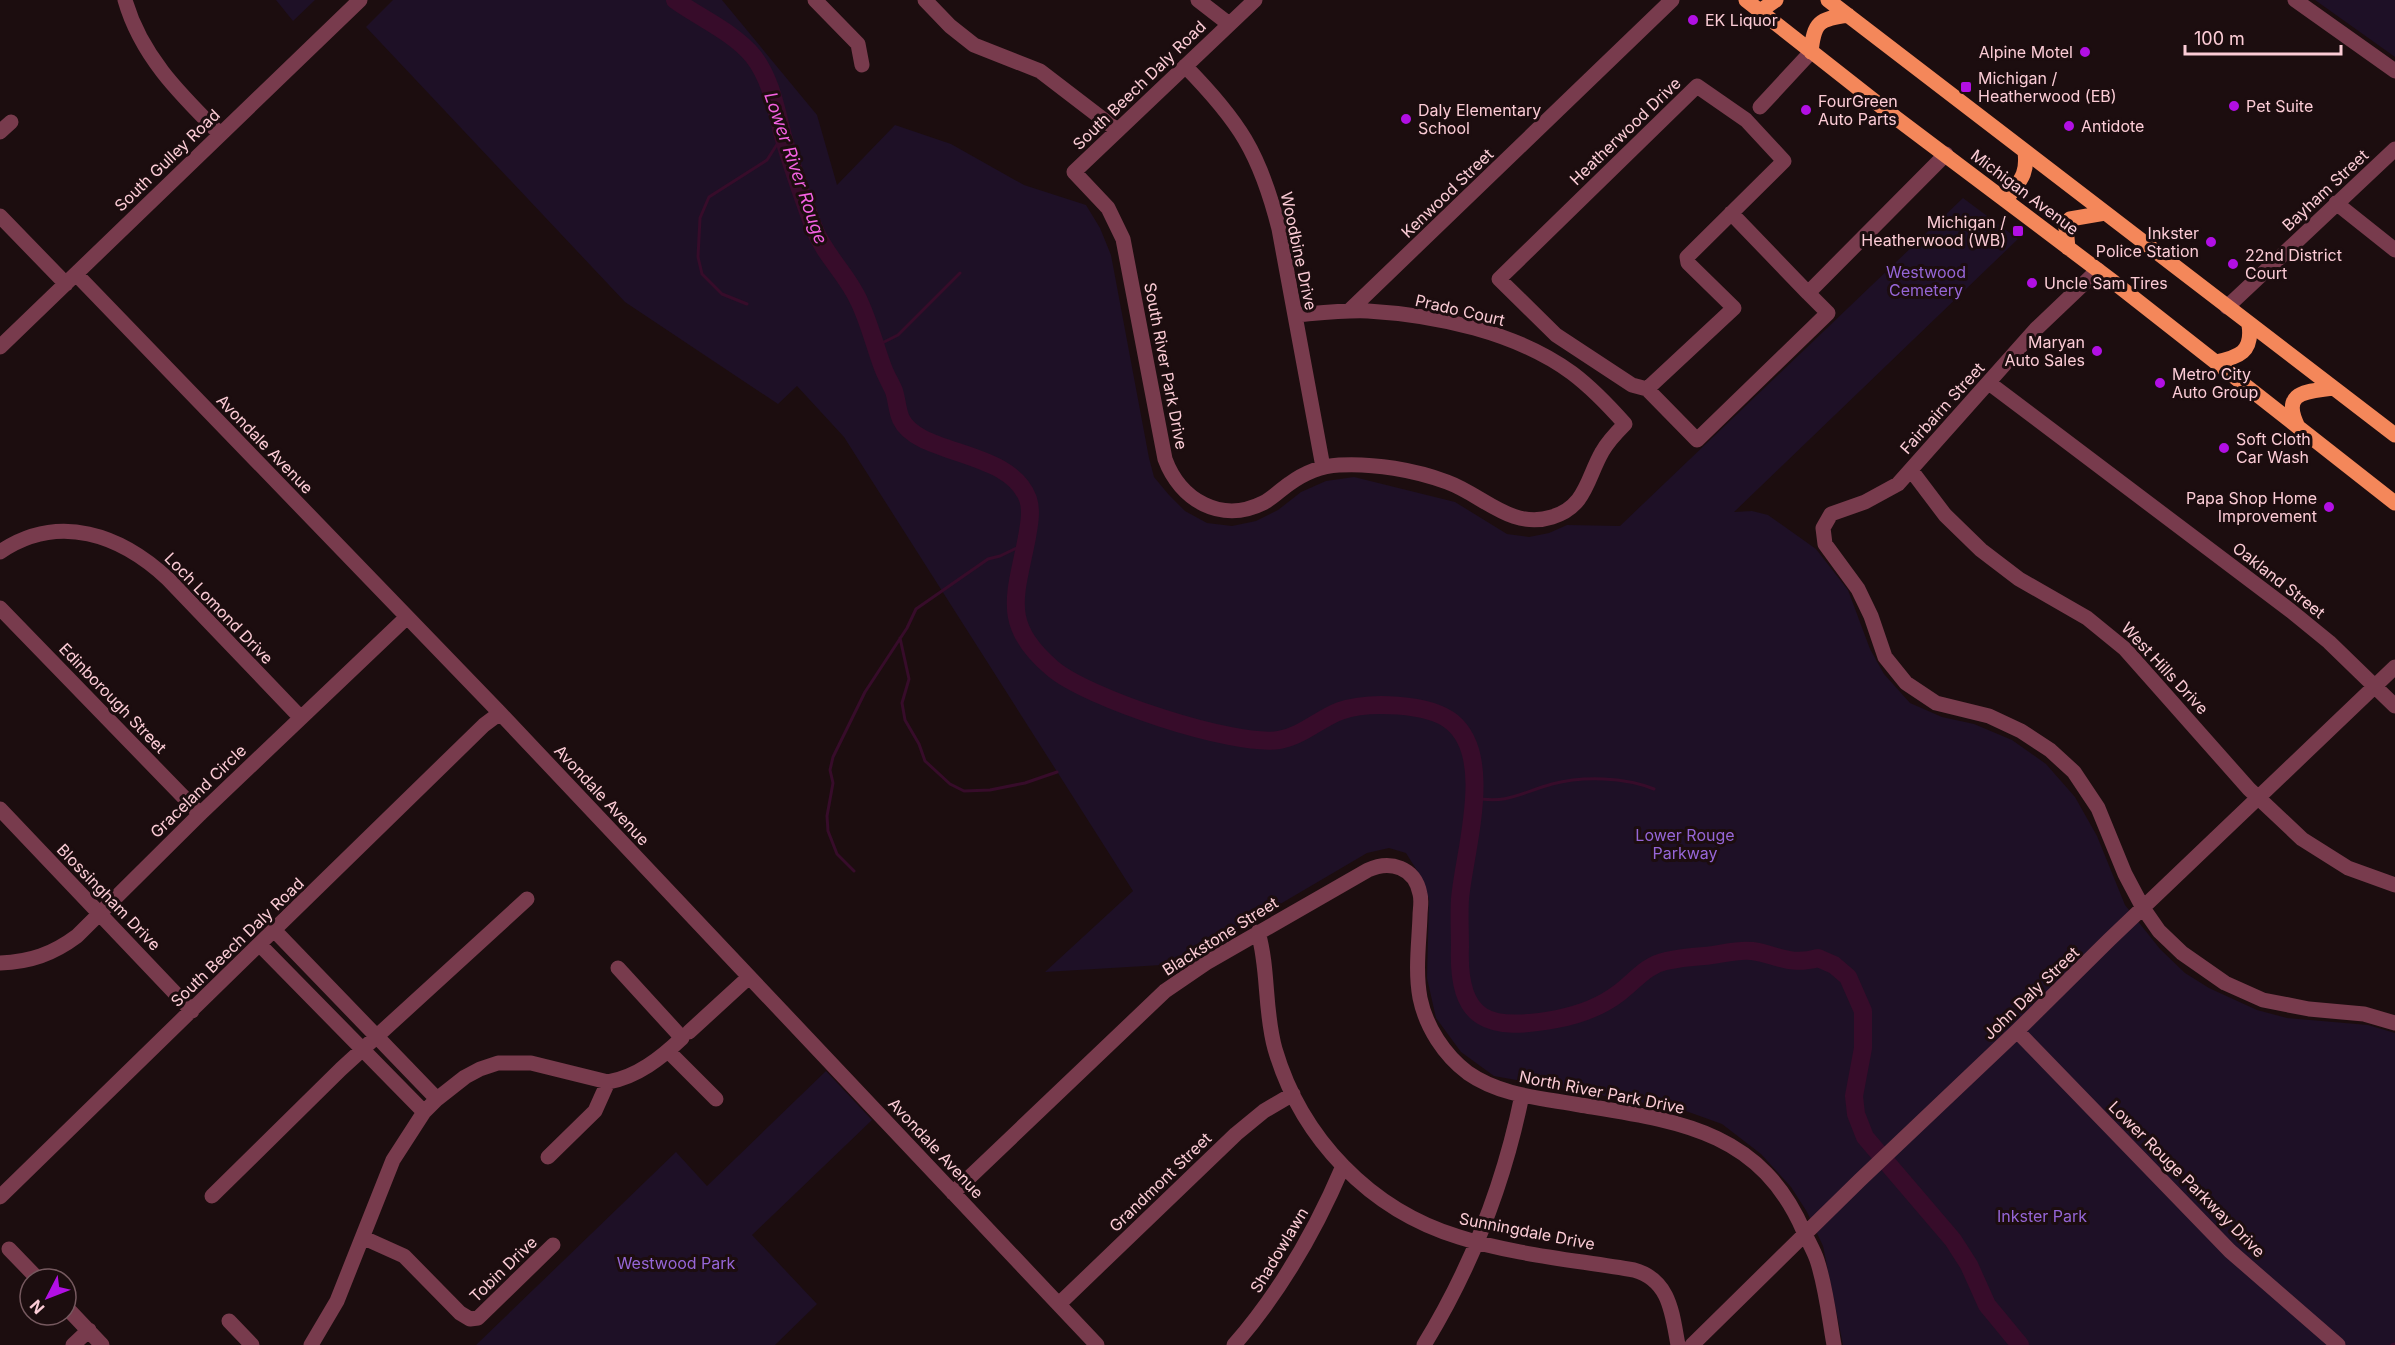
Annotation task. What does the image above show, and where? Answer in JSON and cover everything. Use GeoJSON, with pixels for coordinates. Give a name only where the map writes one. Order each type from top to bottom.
{"type":"FeatureCollection","features":[{"type":"Feature","properties":{"kind":"main road","name":"Michigan Avenue"},"geometry":{"type":"LineString","coordinates":[[1746,0],[2098,270],[2395,503]]}},
{"type":"Feature","properties":{"kind":"main road"},"geometry":{"type":"LineString","coordinates":[[1760,12],[1776,0]]}},
{"type":"Feature","properties":{"kind":"main road","name":"Michigan Avenue"},"geometry":{"type":"LineString","coordinates":[[1828,0],[2395,435]]}},
{"type":"Feature","properties":{"kind":"main road"},"geometry":{"type":"LineString","coordinates":[[1811,52],[1813,32],[1816,27],[1827,18],[1848,15]]}},
{"type":"Feature","properties":{"kind":"main road"},"geometry":{"type":"LineString","coordinates":[[2006,200],[2027,167],[2025,152]]}},
{"type":"Feature","properties":{"kind":"main road"},"geometry":{"type":"LineString","coordinates":[[2068,248],[2065,237],[2070,219],[2104,213]]}},
{"type":"Feature","properties":{"kind":"main road"},"geometry":{"type":"LineString","coordinates":[[2216,362],[2233,358],[2245,349],[2251,334],[2249,325]]}},
{"type":"Feature","properties":{"kind":"main road"},"geometry":{"type":"LineString","coordinates":[[2298,426],[2293,416],[2292,406],[2297,396],[2304,391],[2333,388]]}},
{"type":"Feature","properties":{"kind":"street"},"geometry":{"type":"LineString","coordinates":[[125,0],[138,35],[151,58],[173,86],[220,134]]}},
{"type":"Feature","properties":{"kind":"street","name":"South Gulley Road"},"geometry":{"type":"LineString","coordinates":[[0,347],[360,0]]}},
{"type":"Feature","properties":{"kind":"street"},"geometry":{"type":"LineString","coordinates":[[815,0],[858,44],[862,65]]}},
{"type":"Feature","properties":{"kind":"street"},"geometry":{"type":"LineString","coordinates":[[925,0],[950,26],[974,45],[1040,71],[1117,130]]}},
{"type":"Feature","properties":{"kind":"street"},"geometry":{"type":"LineString","coordinates":[[1198,0],[1228,24]]}},
{"type":"Feature","properties":{"kind":"street","name":"South Beech Daly Road"},"geometry":{"type":"LineString","coordinates":[[1074,172],[1255,0]]}},
{"type":"Feature","properties":{"kind":"street","name":"Kenwood Street"},"geometry":{"type":"LineString","coordinates":[[1350,311],[1672,0]]}},
{"type":"Feature","properties":{"kind":"street"},"geometry":{"type":"LineString","coordinates":[[2295,0],[2395,71]]}},
{"type":"Feature","properties":{"kind":"street"},"geometry":{"type":"LineString","coordinates":[[1760,107],[1811,52]]}},
{"type":"Feature","properties":{"kind":"street","name":"Woodbine Drive"},"geometry":{"type":"LineString","coordinates":[[1185,66],[1234,120],[1261,169],[1279,228],[1323,467]]}},
{"type":"Feature","properties":{"kind":"street","name":"Heatherwood Drive"},"geometry":{"type":"LineString","coordinates":[[1647,389],[1734,308],[1688,262],[1687,257],[1784,161],[1746,120],[1697,86],[1499,279],[1556,335],[1632,385],[1647,389],[1697,440],[1828,313],[1808,293]]}},
{"type":"Feature","properties":{"kind":"street","name":"Bayham Street"},"geometry":{"type":"LineString","coordinates":[[2226,307],[2395,149]]}},
{"type":"Feature","properties":{"kind":"street"},"geometry":{"type":"LineString","coordinates":[[1731,213],[1808,293],[1946,154]]}},
{"type":"Feature","properties":{"kind":"street","name":"South River Park Drive"},"geometry":{"type":"LineString","coordinates":[[1074,172],[1108,208],[1123,239],[1165,459],[1179,487],[1204,505],[1224,510],[1241,510],[1263,503],[1298,477],[1323,467],[1366,466],[1425,476],[1465,489],[1510,516],[1524,520],[1540,520],[1563,513],[1579,501],[1603,450],[1625,424]]}},
{"type":"Feature","properties":{"kind":"street"},"geometry":{"type":"LineString","coordinates":[[2336,203],[2395,250]]}},
{"type":"Feature","properties":{"kind":"street","name":"Avondale Avenue"},"geometry":{"type":"LineString","coordinates":[[0,216],[71,279],[407,617],[1097,1345]]}},
{"type":"Feature","properties":{"kind":"street","name":"Fairbairn Street"},"geometry":{"type":"LineString","coordinates":[[2098,270],[2036,330],[1898,484],[1880,495],[1832,514],[1824,524],[1822,535],[1825,544],[1858,589],[1871,616],[1885,657],[1906,683],[1928,699],[2008,724],[2034,738],[2061,759],[2086,788],[2098,808],[2125,874],[2143,908]]}},
{"type":"Feature","properties":{"kind":"street","name":"Prado Court"},"geometry":{"type":"LineString","coordinates":[[1294,315],[1368,311],[1435,320],[1476,329],[1515,343],[1558,364],[1598,394],[1625,424]]}},
{"type":"Feature","properties":{"kind":"street","name":"Oakland Street"},"geometry":{"type":"LineString","coordinates":[[1989,382],[2291,610],[2329,642],[2395,706]]}},
{"type":"Feature","properties":{"kind":"street","name":"West Hills Drive"},"geometry":{"type":"LineString","coordinates":[[1911,470],[1945,515],[1981,550],[2019,579],[2087,618],[2125,649],[2259,799],[2302,839],[2334,860],[2363,875],[2395,885]]}},
{"type":"Feature","properties":{"kind":"street","name":"Loch Lomond Drive"},"geometry":{"type":"LineString","coordinates":[[0,552],[14,543],[50,532],[90,534],[127,547],[168,579],[300,717]]}},
{"type":"Feature","properties":{"kind":"street","name":"Edinborough Street"},"geometry":{"type":"LineString","coordinates":[[0,608],[200,814]]}},
{"type":"Feature","properties":{"kind":"street","name":"Graceland Circle"},"geometry":{"type":"LineString","coordinates":[[0,963],[30,960],[52,952],[77,936],[300,717],[407,617]]}},
{"type":"Feature","properties":{"kind":"street","name":"John Daly Street"},"geometry":{"type":"LineString","coordinates":[[1692,1345],[1860,1180],[2018,1031],[2395,667]]}},
{"type":"Feature","properties":{"kind":"street","name":"South Beech Daly Road"},"geometry":{"type":"LineString","coordinates":[[0,1197],[484,725],[500,713]]}},
{"type":"Feature","properties":{"kind":"street","name":"Blossingham Drive"},"geometry":{"type":"LineString","coordinates":[[0,809],[192,1011]]}},
{"type":"Feature","properties":{"kind":"street","name":"Blackstone Street"},"geometry":{"type":"LineString","coordinates":[[953,1193],[1147,1006],[1206,963],[1376,866],[1391,865],[1404,869],[1419,890]]}},
{"type":"Feature","properties":{"kind":"street","name":"North River Park Drive"},"geometry":{"type":"LineString","coordinates":[[1419,890],[1421,902],[1419,988],[1423,1010],[1433,1034],[1449,1055],[1468,1073],[1494,1086],[1522,1095],[1656,1118],[1691,1128],[1725,1142],[1749,1157],[1773,1179],[1791,1205],[1817,1260],[1834,1345]]}},
{"type":"Feature","properties":{"kind":"street"},"geometry":{"type":"LineString","coordinates":[[212,1196],[376,1036],[527,899]]}},
{"type":"Feature","properties":{"kind":"street"},"geometry":{"type":"LineString","coordinates":[[2143,908],[2160,931],[2182,953],[2207,972],[2239,990],[2289,1006],[2364,1014],[2395,1023]]}},
{"type":"Feature","properties":{"kind":"street"},"geometry":{"type":"LineString","coordinates":[[275,931],[437,1099]]}},
{"type":"Feature","properties":{"kind":"street","name":"Sunningdale Drive"},"geometry":{"type":"LineString","coordinates":[[1258,932],[1262,947],[1270,1027],[1283,1072],[1313,1130],[1343,1166],[1373,1193],[1406,1215],[1443,1232],[1476,1242],[1634,1270],[1647,1275],[1660,1286],[1668,1298],[1678,1345]]}},
{"type":"Feature","properties":{"kind":"street"},"geometry":{"type":"LineString","coordinates":[[260,945],[424,1112]]}},
{"type":"Feature","properties":{"kind":"street"},"geometry":{"type":"LineString","coordinates":[[311,1345],[337,1302],[393,1160],[424,1112],[437,1099],[465,1077],[498,1063],[531,1063],[608,1082],[634,1075],[682,1038],[618,968]]}},
{"type":"Feature","properties":{"kind":"street"},"geometry":{"type":"LineString","coordinates":[[689,1032],[749,977]]}},
{"type":"Feature","properties":{"kind":"street","name":"Lower Rouge Parkway Drive"},"geometry":{"type":"LineString","coordinates":[[2018,1031],[2229,1251],[2338,1345]]}},
{"type":"Feature","properties":{"kind":"street"},"geometry":{"type":"LineString","coordinates":[[668,1051],[716,1099]]}},
{"type":"Feature","properties":{"kind":"street"},"geometry":{"type":"LineString","coordinates":[[548,1157],[595,1111],[608,1082]]}},
{"type":"Feature","properties":{"kind":"street","name":"Grandmont Street"},"geometry":{"type":"LineString","coordinates":[[1059,1304],[1236,1134],[1264,1111],[1293,1094]]}},
{"type":"Feature","properties":{"kind":"street"},"geometry":{"type":"LineString","coordinates":[[1424,1345],[1459,1281],[1476,1242],[1505,1167],[1522,1095]]}},
{"type":"Feature","properties":{"kind":"street","name":"Shadowlawn"},"geometry":{"type":"LineString","coordinates":[[1234,1345],[1272,1298],[1291,1270],[1327,1205],[1343,1166]]}},
{"type":"Feature","properties":{"kind":"street","name":"Tobin Drive"},"geometry":{"type":"LineString","coordinates":[[364,1238],[404,1256],[460,1313],[470,1319],[478,1318],[553,1245]]}},
{"type":"Feature","properties":{"kind":"street"},"geometry":{"type":"LineString","coordinates":[[9,1249],[26,1267]]}},
{"type":"Feature","properties":{"kind":"street"},"geometry":{"type":"LineString","coordinates":[[78,1320],[102,1345]]}},
{"type":"Feature","properties":{"kind":"street"},"geometry":{"type":"LineString","coordinates":[[229,1321],[252,1345]]}},
{"type":"Feature","properties":{"kind":"street"},"geometry":{"type":"LineString","coordinates":[[73,1345],[88,1330]]}},
{"type":"Feature","properties":{"kind":"green space"},"geometry":{"type":"Polygon","coordinates":[[[276,0],[315,0],[293,21],[276,0]]]}},
{"type":"Feature","properties":{"kind":"green space","name":"Lower Rouge Parkway"},"geometry":{"type":"Polygon","coordinates":[[[393,0],[722,0],[817,115],[837,185],[895,125],[951,144],[1024,185],[1086,205],[1100,228],[1111,255],[1154,477],[1185,511],[1207,523],[1232,526],[1256,521],[1278,510],[1301,492],[1326,481],[1354,477],[1455,502],[1507,534],[1529,537],[1549,533],[1567,525],[1620,526],[1963,198],[2018,239],[1734,512],[1752,511],[1768,515],[1816,549],[1848,590],[1870,649],[1884,674],[1910,703],[1942,717],[1974,724],[2012,740],[2046,764],[2075,797],[2097,836],[2125,905],[2160,949],[2185,973],[2209,988],[2257,1010],[2287,1018],[2368,1025],[2395,1033],[2395,1345],[1843,1345],[1823,1246],[1807,1212],[1791,1187],[1761,1154],[1722,1124],[1683,1110],[1494,1076],[1461,1052],[1436,1018],[1427,978],[1429,899],[1421,877],[1406,853],[1389,848],[1367,853],[1178,964],[1045,972],[1133,891],[844,437],[797,386],[778,404],[625,302],[366,27],[393,0]]]}},
{"type":"Feature","properties":{"kind":"green space"},"geometry":{"type":"Polygon","coordinates":[[[2315,0],[2395,0],[2395,57],[2315,0]]]}},
{"type":"Feature","properties":{"kind":"green space","name":"Westwood Park"},"geometry":{"type":"Polygon","coordinates":[[[826,1071],[872,1120],[752,1235],[817,1304],[775,1345],[476,1345],[676,1152],[707,1186],[826,1071]]]}},
{"type":"Feature","properties":{"kind":"waterway","name":"Lower River Rouge"},"geometry":{"type":"LineString","coordinates":[[675,0],[745,47],[764,74],[814,228],[859,301],[883,368],[894,391],[901,419],[911,431],[925,440],[984,461],[1003,471],[1018,483],[1028,499],[1029,523],[1016,592],[1016,608],[1018,623],[1036,652],[1052,668],[1095,693],[1161,718],[1229,736],[1279,740],[1295,735],[1340,711],[1366,706],[1414,708],[1429,711],[1452,722],[1465,738],[1472,758],[1474,781],[1471,832],[1460,899],[1461,972],[1464,992],[1471,1006],[1482,1016],[1496,1022],[1533,1023],[1581,1012],[1612,998],[1652,966],[1676,959],[1746,951],[1799,961],[1818,958],[1834,965],[1848,977],[1863,1011],[1863,1048],[1854,1096],[1856,1114],[1865,1137],[1953,1240],[1969,1265],[1987,1305],[2020,1345]]}},
{"type":"Feature","properties":{"kind":"waterway"},"geometry":{"type":"LineString","coordinates":[[747,304],[722,294],[702,274],[698,257],[700,218],[709,197],[767,160],[783,135]]}},
{"type":"Feature","properties":{"kind":"waterway"},"geometry":{"type":"LineString","coordinates":[[876,346],[898,335],[960,273]]}},
{"type":"Feature","properties":{"kind":"waterway"},"geometry":{"type":"LineString","coordinates":[[854,871],[837,854],[828,831],[827,816],[833,783],[830,770],[833,757],[865,692],[907,628],[916,609],[988,559],[1025,544]]}},
{"type":"Feature","properties":{"kind":"waterway"},"geometry":{"type":"LineString","coordinates":[[900,638],[909,679],[902,703],[905,720],[919,744],[925,761],[950,784],[964,791],[990,790],[1025,783],[1057,772]]}},
{"type":"Feature","properties":{"kind":"waterway"},"geometry":{"type":"LineString","coordinates":[[1474,798],[1506,799],[1564,781],[1590,779],[1630,782],[1654,789]]}},
{"type":"Feature","properties":{"kind":"place","name":"EK Liquor"},"geometry":{"type":"Point","coordinates":[1693,20]}},
{"type":"Feature","properties":{"kind":"place","name":"Alpine Motel"},"geometry":{"type":"Point","coordinates":[2085,52]}},
{"type":"Feature","properties":{"kind":"place","name":"Michigan / Heatherwood (EB)"},"geometry":{"type":"Point","coordinates":[1966,87]}},
{"type":"Feature","properties":{"kind":"place","name":"Pet Suite"},"geometry":{"type":"Point","coordinates":[2234,106]}},
{"type":"Feature","properties":{"kind":"place","name":"FourGreen Auto Parts"},"geometry":{"type":"Point","coordinates":[1806,110]}},
{"type":"Feature","properties":{"kind":"place","name":"Daly Elementary School"},"geometry":{"type":"Point","coordinates":[1406,119]}},
{"type":"Feature","properties":{"kind":"place","name":"Antidote"},"geometry":{"type":"Point","coordinates":[2069,126]}},
{"type":"Feature","properties":{"kind":"place","name":"Michigan / Heatherwood (WB)"},"geometry":{"type":"Point","coordinates":[2018,231]}},
{"type":"Feature","properties":{"kind":"place","name":"Inkster Police Station"},"geometry":{"type":"Point","coordinates":[2211,242]}},
{"type":"Feature","properties":{"kind":"place","name":"22nd District Court"},"geometry":{"type":"Point","coordinates":[2233,264]}},
{"type":"Feature","properties":{"kind":"place","name":"Uncle Sam Tires"},"geometry":{"type":"Point","coordinates":[2032,283]}},
{"type":"Feature","properties":{"kind":"place","name":"Maryan Auto Sales"},"geometry":{"type":"Point","coordinates":[2097,351]}},
{"type":"Feature","properties":{"kind":"place","name":"Metro City Auto Group"},"geometry":{"type":"Point","coordinates":[2160,383]}},
{"type":"Feature","properties":{"kind":"place","name":"Soft Cloth Car Wash"},"geometry":{"type":"Point","coordinates":[2224,448]}},
{"type":"Feature","properties":{"kind":"place","name":"Papa Shop Home Improvement"},"geometry":{"type":"Point","coordinates":[2329,507]}},
{"type":"Feature","properties":{"kind":"park label","name":"Westwood Cemetery"},"geometry":{"type":"Point","coordinates":[1926,281]}},
{"type":"Feature","properties":{"kind":"park label","name":"Inkster Park"},"geometry":{"type":"Point","coordinates":[2042,1216]}}]}
